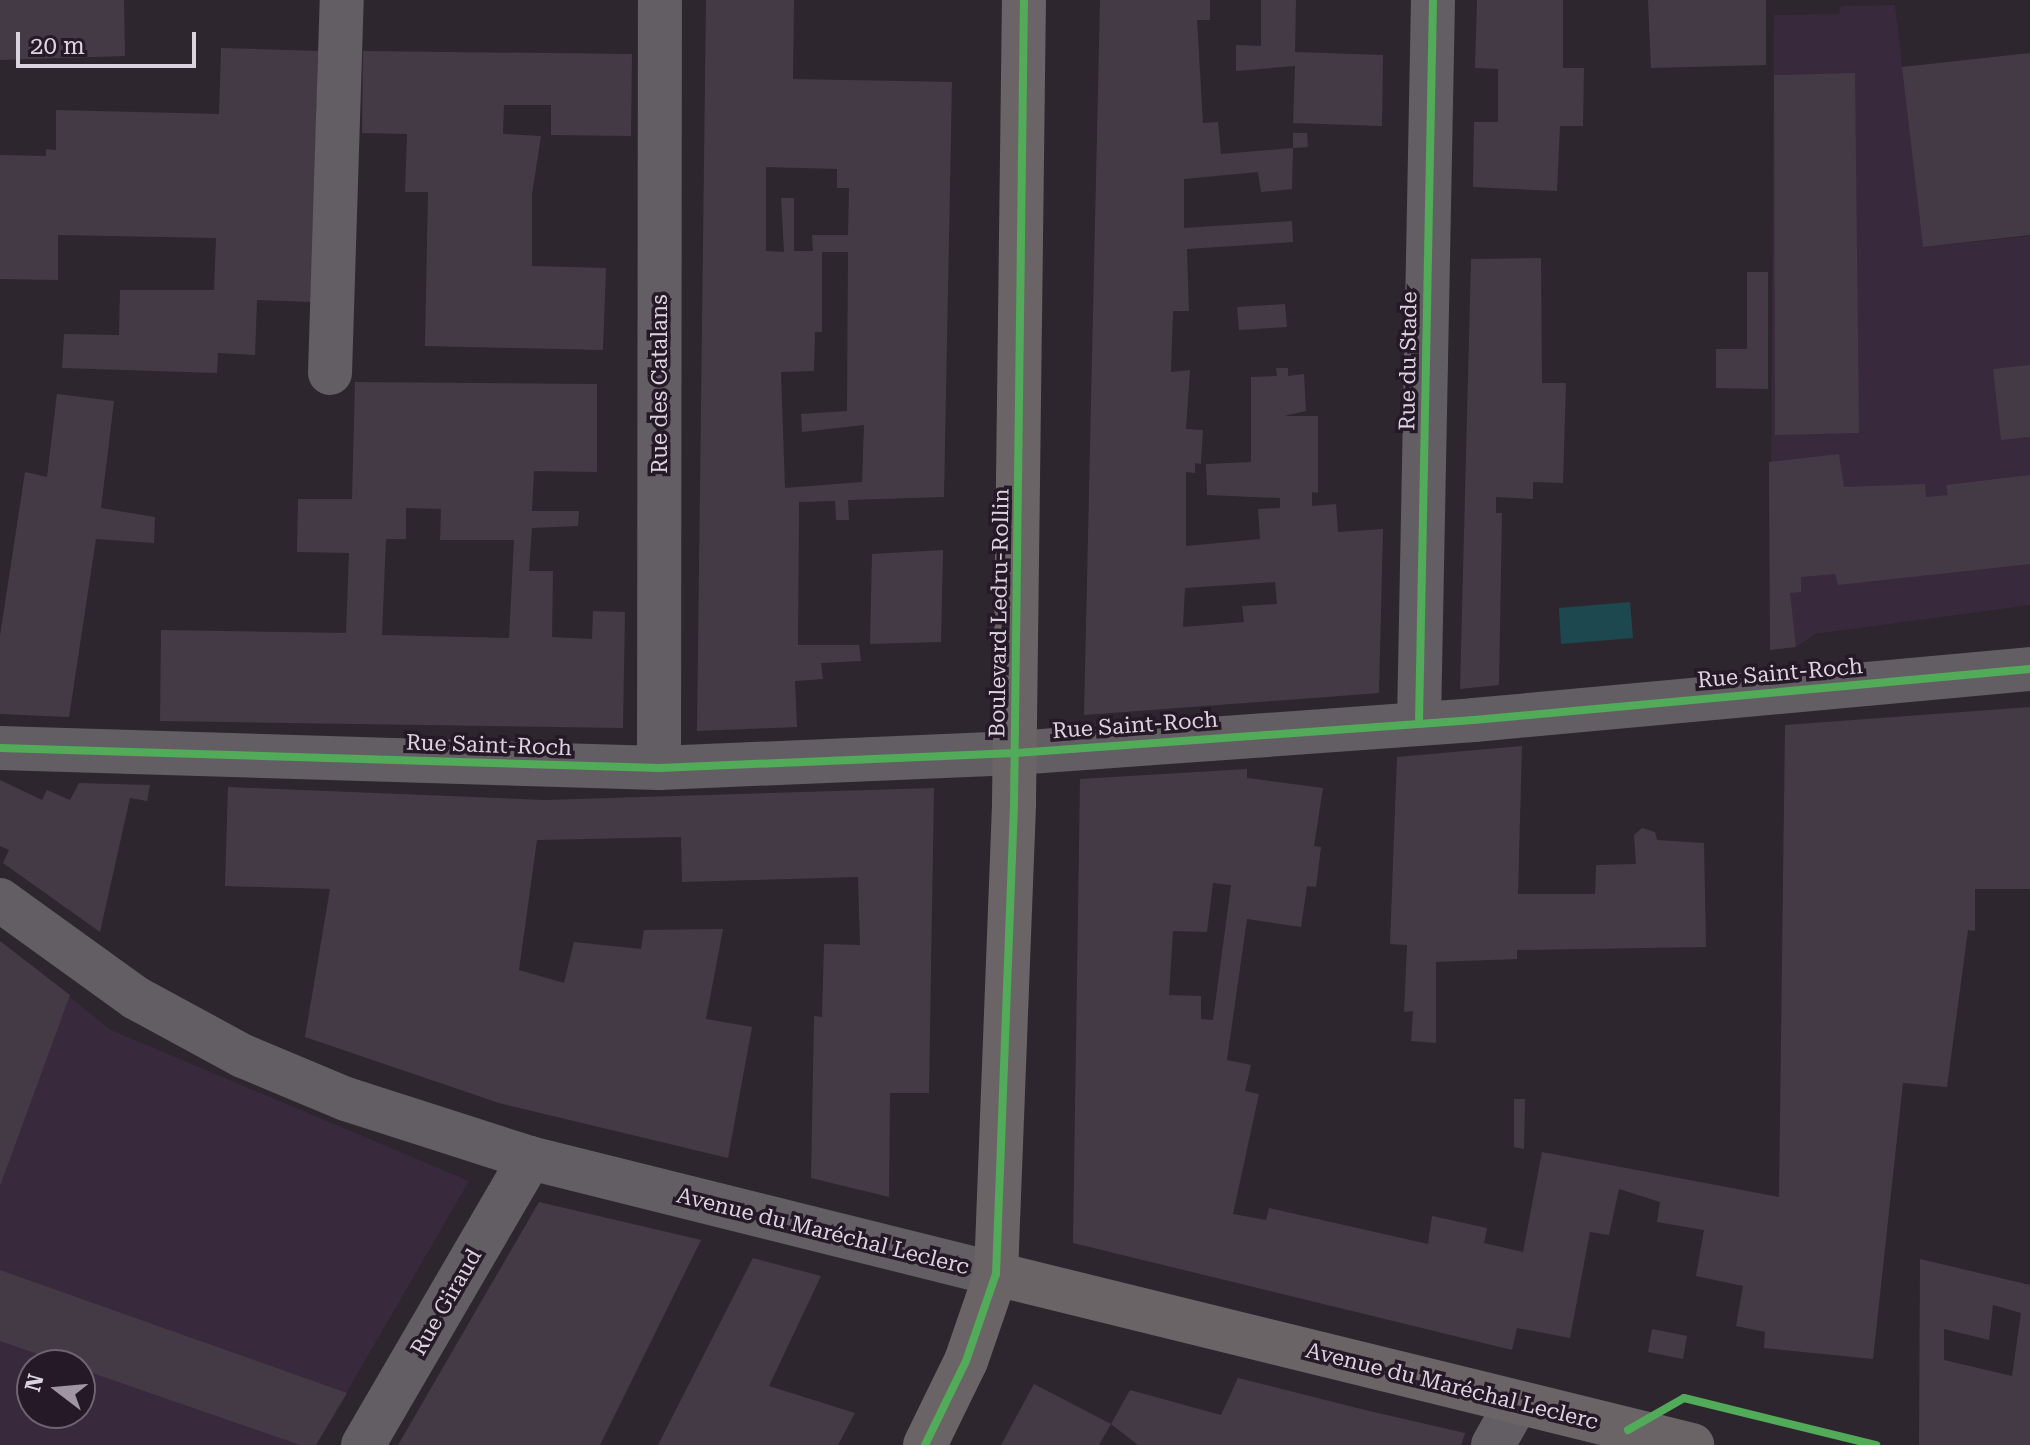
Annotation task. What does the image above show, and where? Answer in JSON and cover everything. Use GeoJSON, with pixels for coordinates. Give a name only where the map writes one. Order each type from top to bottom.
{"type":"FeatureCollection","features":[{"type":"Feature","properties":{"kind":"main road","name":"Boulevard Ledru-Rollin"},"geometry":{"type":"LineString","coordinates":[[925,1445],[966,1361],[996,1274],[1015,753],[1024,0]]}},
{"type":"Feature","properties":{"kind":"main road","name":"Avenue du Maréchal Leclerc"},"geometry":{"type":"LineString","coordinates":[[996,1274],[1692,1445]]}},
{"type":"Feature","properties":{"kind":"street"},"geometry":{"type":"LineString","coordinates":[[330,373],[342,0]]}},
{"type":"Feature","properties":{"kind":"street","name":"Rue des Catalans"},"geometry":{"type":"LineString","coordinates":[[659,768],[660,0]]}},
{"type":"Feature","properties":{"kind":"street","name":"Rue du Stade"},"geometry":{"type":"LineString","coordinates":[[1419,722],[1433,0]]}},
{"type":"Feature","properties":{"kind":"street","name":"Rue Saint-Roch"},"geometry":{"type":"LineString","coordinates":[[0,748],[659,768],[1015,753],[1419,722],[2030,669]]}},
{"type":"Feature","properties":{"kind":"street","name":"Avenue du Maréchal Leclerc"},"geometry":{"type":"LineString","coordinates":[[0,900],[136,998],[243,1056],[346,1099],[530,1158],[996,1274]]}},
{"type":"Feature","properties":{"kind":"street","name":"Rue Giraud"},"geometry":{"type":"LineString","coordinates":[[363,1445],[530,1158]]}},
{"type":"Feature","properties":{"kind":"street"},"geometry":{"type":"LineString","coordinates":[[1493,1445],[1516,1404]]}},
{"type":"Feature","properties":{"kind":"shaded area"},"geometry":{"type":"Polygon","coordinates":[[[1895,5],[1923,247],[2030,236],[2030,605],[1815,634],[1796,647],[1770,650],[1774,15],[1839,14],[1841,6],[1895,5]]]}},
{"type":"Feature","properties":{"kind":"shaded area"},"geometry":{"type":"Polygon","coordinates":[[[0,941],[111,1030],[469,1181],[316,1445],[0,1445],[0,941]]]}},
{"type":"Feature","properties":{"kind":"water"},"geometry":{"type":"Polygon","coordinates":[[[1630,602],[1633,638],[1561,644],[1559,608],[1630,602]]]}},
{"type":"Feature","properties":{"kind":"building"},"geometry":{"type":"Polygon","coordinates":[[[0,0],[124,0],[125,56],[0,60],[0,0]]]}},
{"type":"Feature","properties":{"kind":"building"},"geometry":{"type":"Polygon","coordinates":[[[706,0],[794,0],[793,79],[952,82],[944,497],[848,500],[849,520],[836,520],[835,501],[799,502],[798,645],[859,645],[861,661],[821,663],[823,679],[795,681],[797,727],[697,731],[706,0]],[[766,167],[766,251],[784,252],[781,198],[794,198],[794,251],[813,251],[812,235],[848,235],[849,188],[837,188],[837,169],[766,167]],[[822,252],[822,332],[815,332],[814,371],[781,372],[785,488],[862,482],[864,425],[802,432],[801,414],[847,411],[848,252],[822,252]]]}},
{"type":"Feature","properties":{"kind":"building"},"geometry":{"type":"Polygon","coordinates":[[[1100,0],[1210,0],[1210,20],[1197,20],[1203,123],[1218,122],[1221,154],[1293,148],[1292,189],[1261,192],[1258,172],[1184,179],[1184,228],[1292,221],[1293,242],[1187,249],[1189,311],[1173,311],[1171,372],[1190,370],[1186,429],[1203,430],[1201,464],[1195,463],[1195,473],[1186,472],[1186,546],[1260,539],[1258,509],[1280,508],[1280,498],[1207,495],[1206,464],[1251,462],[1251,377],[1277,376],[1276,368],[1288,368],[1288,376],[1304,374],[1306,411],[1284,416],[1318,416],[1318,493],[1312,492],[1312,506],[1336,504],[1338,532],[1383,529],[1379,693],[1084,715],[1100,0]],[[1275,582],[1185,588],[1183,627],[1244,622],[1242,606],[1277,604],[1275,582]]]}},
{"type":"Feature","properties":{"kind":"building"},"geometry":{"type":"Polygon","coordinates":[[[1261,0],[1296,0],[1295,52],[1383,55],[1382,126],[1293,123],[1295,66],[1236,71],[1236,45],[1261,46],[1261,0]]]}},
{"type":"Feature","properties":{"kind":"building"},"geometry":{"type":"Polygon","coordinates":[[[1477,0],[1563,0],[1563,68],[1584,68],[1583,126],[1560,126],[1557,191],[1473,187],[1474,122],[1498,122],[1498,69],[1475,68],[1477,0]]]}},
{"type":"Feature","properties":{"kind":"building"},"geometry":{"type":"Polygon","coordinates":[[[1648,0],[1766,0],[1766,65],[1651,68],[1648,0]]]}},
{"type":"Feature","properties":{"kind":"building"},"geometry":{"type":"Polygon","coordinates":[[[221,48],[318,51],[312,302],[257,300],[255,355],[218,353],[217,373],[62,368],[64,334],[119,335],[120,290],[214,290],[216,238],[58,235],[58,280],[0,279],[0,155],[46,156],[46,149],[56,150],[56,110],[219,114],[221,48]]]}},
{"type":"Feature","properties":{"kind":"building"},"geometry":{"type":"Polygon","coordinates":[[[363,51],[632,54],[631,136],[551,135],[551,105],[504,105],[503,134],[541,136],[532,194],[532,266],[606,268],[603,350],[425,346],[428,192],[405,192],[407,134],[362,133],[363,51]]]}},
{"type":"Feature","properties":{"kind":"building"},"geometry":{"type":"Polygon","coordinates":[[[2030,53],[2030,235],[1923,247],[1902,67],[2030,53]]]}},
{"type":"Feature","properties":{"kind":"building"},"geometry":{"type":"Polygon","coordinates":[[[1855,73],[1859,433],[1775,435],[1774,75],[1855,73]]]}},
{"type":"Feature","properties":{"kind":"building"},"geometry":{"type":"Polygon","coordinates":[[[1293,133],[1307,133],[1308,147],[1293,148],[1293,133]]]}},
{"type":"Feature","properties":{"kind":"building"},"geometry":{"type":"Polygon","coordinates":[[[1541,258],[1542,383],[1566,383],[1563,483],[1533,482],[1533,499],[1496,497],[1496,513],[1502,513],[1499,685],[1460,689],[1471,259],[1541,258]]]}},
{"type":"Feature","properties":{"kind":"building"},"geometry":{"type":"Polygon","coordinates":[[[1747,272],[1768,272],[1768,389],[1716,388],[1716,349],[1747,349],[1747,272]]]}},
{"type":"Feature","properties":{"kind":"building"},"geometry":{"type":"Polygon","coordinates":[[[1285,304],[1287,327],[1239,330],[1237,307],[1285,304]]]}},
{"type":"Feature","properties":{"kind":"building"},"geometry":{"type":"Polygon","coordinates":[[[2030,365],[2030,437],[2001,440],[1993,369],[2030,365]]]}},
{"type":"Feature","properties":{"kind":"building"},"geometry":{"type":"Polygon","coordinates":[[[355,382],[597,384],[597,472],[534,471],[532,511],[579,511],[578,526],[532,528],[529,571],[553,571],[552,637],[592,639],[593,611],[625,612],[623,728],[160,721],[161,630],[346,633],[349,553],[297,552],[298,499],[352,499],[355,382]],[[406,508],[406,539],[386,539],[382,635],[509,638],[514,540],[440,540],[441,509],[406,508]]]}},
{"type":"Feature","properties":{"kind":"building"},"geometry":{"type":"Polygon","coordinates":[[[57,394],[114,401],[101,508],[155,517],[154,543],[96,539],[69,717],[0,714],[0,636],[25,472],[47,477],[57,394]]]}},
{"type":"Feature","properties":{"kind":"building"},"geometry":{"type":"Polygon","coordinates":[[[1839,454],[1844,487],[1925,484],[1926,497],[1948,495],[1946,485],[2030,475],[2030,564],[1838,585],[1835,574],[1801,577],[1801,592],[1790,593],[1796,647],[1770,650],[1769,462],[1839,454]]]}},
{"type":"Feature","properties":{"kind":"building"},"geometry":{"type":"Polygon","coordinates":[[[943,550],[941,642],[870,644],[872,554],[943,550]]]}},
{"type":"Feature","properties":{"kind":"building"},"geometry":{"type":"Polygon","coordinates":[[[2030,707],[2030,889],[1975,889],[1975,931],[1968,930],[1947,1087],[1903,1083],[1873,1359],[1764,1348],[1765,1332],[1736,1326],[1743,1286],[1696,1276],[1704,1230],[1657,1222],[1660,1202],[1619,1189],[1609,1235],[1590,1232],[1570,1338],[1517,1328],[1512,1350],[1073,1243],[1080,779],[1247,769],[1247,778],[1323,788],[1314,846],[1321,847],[1316,887],[1307,886],[1301,927],[1247,919],[1227,1060],[1251,1065],[1245,1091],[1259,1094],[1233,1214],[1266,1220],[1269,1208],[1428,1244],[1432,1216],[1487,1228],[1484,1243],[1523,1252],[1542,1152],[1779,1197],[1785,725],[2030,707]],[[1213,883],[1207,932],[1173,931],[1169,995],[1201,996],[1201,1019],[1213,1020],[1231,885],[1213,883]]]}},
{"type":"Feature","properties":{"kind":"building"},"geometry":{"type":"Polygon","coordinates":[[[1522,746],[1518,894],[1595,894],[1596,865],[1636,864],[1634,835],[1642,828],[1655,832],[1657,840],[1704,843],[1706,947],[1517,950],[1517,959],[1436,962],[1436,1043],[1411,1041],[1413,1011],[1404,1012],[1407,945],[1390,944],[1397,757],[1522,746]]]}},
{"type":"Feature","properties":{"kind":"building"},"geometry":{"type":"Polygon","coordinates":[[[0,780],[42,800],[47,790],[70,800],[79,783],[150,785],[147,801],[130,798],[100,932],[3,863],[9,850],[0,846],[0,780]]]}},
{"type":"Feature","properties":{"kind":"building"},"geometry":{"type":"Polygon","coordinates":[[[228,787],[544,800],[934,788],[929,1093],[890,1093],[889,1197],[811,1178],[814,1016],[822,1017],[824,944],[860,945],[858,877],[682,882],[681,837],[537,840],[519,970],[564,983],[574,942],[641,949],[644,930],[723,929],[706,1019],[752,1027],[728,1158],[499,1103],[305,1037],[330,889],[225,886],[228,787]]]}},
{"type":"Feature","properties":{"kind":"building"},"geometry":{"type":"Polygon","coordinates":[[[0,941],[70,995],[0,1186],[0,941]]]}},
{"type":"Feature","properties":{"kind":"building"},"geometry":{"type":"Polygon","coordinates":[[[1514,1099],[1525,1099],[1524,1149],[1514,1147],[1514,1099]]]}},
{"type":"Feature","properties":{"kind":"building"},"geometry":{"type":"Polygon","coordinates":[[[539,1202],[701,1240],[600,1445],[398,1445],[539,1202]]]}},
{"type":"Feature","properties":{"kind":"building"},"geometry":{"type":"Polygon","coordinates":[[[753,1258],[821,1276],[769,1386],[855,1413],[838,1445],[658,1445],[753,1258]]]}},
{"type":"Feature","properties":{"kind":"building"},"geometry":{"type":"Polygon","coordinates":[[[1920,1259],[2030,1285],[2030,1445],[1919,1445],[1920,1259]],[[1993,1305],[1989,1340],[1944,1329],[1944,1360],[2012,1376],[2021,1313],[1993,1305]]]}},
{"type":"Feature","properties":{"kind":"building"},"geometry":{"type":"Polygon","coordinates":[[[0,1270],[347,1393],[316,1445],[300,1445],[96,1374],[96,1349],[23,1349],[0,1341],[0,1270]]]}},
{"type":"Feature","properties":{"kind":"building"},"geometry":{"type":"Polygon","coordinates":[[[1652,1329],[1687,1336],[1683,1359],[1648,1352],[1652,1329]]]}},
{"type":"Feature","properties":{"kind":"building"},"geometry":{"type":"Polygon","coordinates":[[[1238,1378],[1465,1433],[1461,1445],[1138,1445],[1111,1424],[1130,1390],[1221,1415],[1238,1378]]]}},
{"type":"Feature","properties":{"kind":"building"},"geometry":{"type":"Polygon","coordinates":[[[1034,1384],[1111,1424],[1099,1445],[1001,1445],[1034,1384]]]}},
{"type":"Feature","properties":{"kind":"cycle path"},"geometry":{"type":"LineString","coordinates":[[925,1445],[966,1361],[996,1274],[1014,803],[1024,0]]}},
{"type":"Feature","properties":{"kind":"cycle path"},"geometry":{"type":"LineString","coordinates":[[1419,722],[1433,0]]}},
{"type":"Feature","properties":{"kind":"cycle path"},"geometry":{"type":"LineString","coordinates":[[0,748],[659,768],[1015,753],[1474,720],[2030,669]]}},
{"type":"Feature","properties":{"kind":"cycle path"},"geometry":{"type":"LineString","coordinates":[[1628,1430],[1684,1398],[1876,1445]]}}]}
